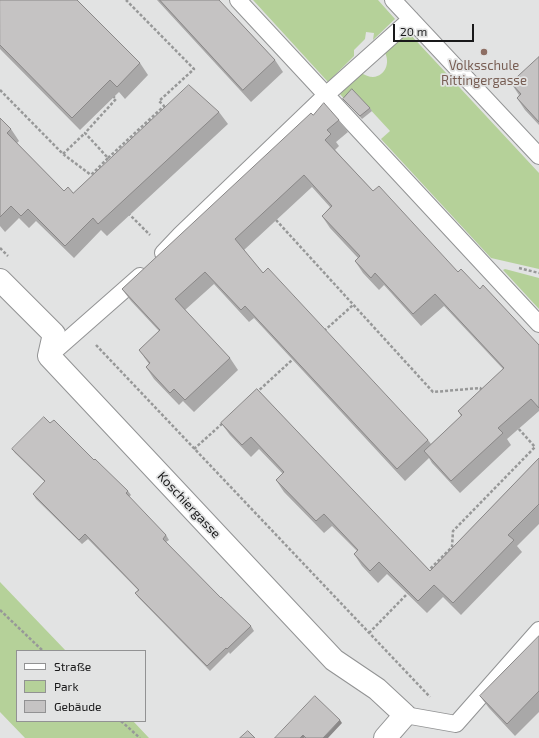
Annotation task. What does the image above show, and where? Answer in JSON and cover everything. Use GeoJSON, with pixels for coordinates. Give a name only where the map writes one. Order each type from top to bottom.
{"type":"FeatureCollection","features":[{"type":"Feature","properties":{"kind":"street"},"geometry":{"type":"LineString","coordinates":[[0,280],[54,334],[49,356]]}},
{"type":"Feature","properties":{"kind":"street","name":"Koschiergasse"},"geometry":{"type":"LineString","coordinates":[[49,356],[334,660],[377,689],[405,715]]}},
{"type":"Feature","properties":{"kind":"street"},"geometry":{"type":"LineString","coordinates":[[385,738],[405,715]]}},
{"type":"Feature","properties":{"kind":"lane"},"geometry":{"type":"LineString","coordinates":[[238,0],[327,94],[539,324]]}},
{"type":"Feature","properties":{"kind":"lane"},"geometry":{"type":"LineString","coordinates":[[393,0],[539,156]]}},
{"type":"Feature","properties":{"kind":"lane"},"geometry":{"type":"LineString","coordinates":[[49,356],[142,274],[181,234],[327,94],[411,19]]}},
{"type":"Feature","properties":{"kind":"lane"},"geometry":{"type":"LineString","coordinates":[[405,715],[456,724],[539,630]]}},
{"type":"Feature","properties":{"kind":"path"},"geometry":{"type":"LineString","coordinates":[[91,175],[164,106],[159,101],[194,69],[126,0]]}},
{"type":"Feature","properties":{"kind":"path"},"geometry":{"type":"LineString","coordinates":[[0,90],[64,154],[96,180]]}},
{"type":"Feature","properties":{"kind":"path"},"geometry":{"type":"LineString","coordinates":[[64,154],[116,99],[111,93]]}},
{"type":"Feature","properties":{"kind":"path"},"geometry":{"type":"LineString","coordinates":[[85,133],[108,158]]}},
{"type":"Feature","properties":{"kind":"path"},"geometry":{"type":"LineString","coordinates":[[128,213],[165,250]]}},
{"type":"Feature","properties":{"kind":"path"},"geometry":{"type":"LineString","coordinates":[[276,220],[433,392],[480,388],[485,393]]}},
{"type":"Feature","properties":{"kind":"path"},"geometry":{"type":"LineString","coordinates":[[324,331],[354,305]]}},
{"type":"Feature","properties":{"kind":"path"},"geometry":{"type":"LineString","coordinates":[[80,329],[456,724]]}},
{"type":"Feature","properties":{"kind":"path"},"geometry":{"type":"LineString","coordinates":[[255,394],[292,360]]}},
{"type":"Feature","properties":{"kind":"path"},"geometry":{"type":"LineString","coordinates":[[194,449],[227,419]]}},
{"type":"Feature","properties":{"kind":"path"},"geometry":{"type":"LineString","coordinates":[[515,425],[536,447]]}},
{"type":"Feature","properties":{"kind":"path"},"geometry":{"type":"LineString","coordinates":[[424,576],[452,547],[454,531],[539,443]]}},
{"type":"Feature","properties":{"kind":"path"},"geometry":{"type":"LineString","coordinates":[[369,633],[413,587]]}},
{"type":"Feature","properties":{"kind":"path"},"geometry":{"type":"LineString","coordinates":[[0,610],[42,650]]}},
{"type":"Feature","properties":{"kind":"path"},"geometry":{"type":"LineString","coordinates":[[122,722],[140,738]]}},
{"type":"Feature","properties":{"kind":"green space"},"geometry":{"type":"Polygon","coordinates":[[[253,0],[378,0],[395,19],[373,40],[374,33],[366,32],[365,39],[354,50],[354,56],[328,82],[253,0]]]}},
{"type":"Feature","properties":{"kind":"green space"},"geometry":{"type":"Polygon","coordinates":[[[408,32],[539,173],[539,269],[491,258],[381,139],[390,131],[355,93],[346,101],[340,94],[361,73],[373,77],[381,74],[386,68],[387,64],[385,53],[408,32]]]}},
{"type":"Feature","properties":{"kind":"green space"},"geometry":{"type":"Polygon","coordinates":[[[505,269],[539,278],[539,309],[503,270],[505,269]]]}},
{"type":"Feature","properties":{"kind":"green space"},"geometry":{"type":"Polygon","coordinates":[[[0,582],[65,650],[16,650],[16,722],[134,722],[149,738],[25,738],[0,712],[0,582]]]}},
{"type":"Feature","properties":{"kind":"building"},"geometry":{"type":"Polygon","coordinates":[[[0,0],[77,0],[140,63],[117,87],[110,80],[72,118],[0,45],[0,0]]]}},
{"type":"Feature","properties":{"kind":"building"},"geometry":{"type":"Polygon","coordinates":[[[160,0],[219,0],[275,60],[243,90],[160,0]]]}},
{"type":"Feature","properties":{"kind":"building"},"geometry":{"type":"Polygon","coordinates":[[[539,57],[539,122],[517,98],[521,94],[511,83],[539,57]]]}},
{"type":"Feature","properties":{"kind":"building"},"geometry":{"type":"Polygon","coordinates":[[[189,85],[219,112],[98,224],[93,218],[65,246],[28,209],[21,216],[11,206],[0,217],[0,118],[11,129],[7,133],[64,191],[68,187],[73,193],[189,85]]]}},
{"type":"Feature","properties":{"kind":"building"},"geometry":{"type":"Polygon","coordinates":[[[352,89],[370,108],[360,116],[343,99],[352,89]]]}},
{"type":"Feature","properties":{"kind":"building"},"geometry":{"type":"Polygon","coordinates":[[[324,103],[339,120],[327,130],[331,134],[325,140],[373,191],[379,186],[458,272],[461,269],[480,289],[483,285],[539,345],[539,408],[531,399],[498,428],[503,433],[451,481],[424,451],[462,415],[458,411],[504,368],[435,294],[413,314],[375,273],[371,278],[355,261],[360,256],[322,216],[332,206],[304,175],[235,239],[263,273],[268,268],[428,440],[397,469],[245,306],[241,310],[205,272],[175,299],[230,358],[185,400],[174,389],[170,393],[146,367],[150,363],[139,350],[160,330],[122,289],[311,113],[313,115],[324,103]]]}},
{"type":"Feature","properties":{"kind":"building"},"geometry":{"type":"Polygon","coordinates":[[[257,389],[430,571],[539,458],[539,504],[508,535],[514,540],[453,603],[434,585],[418,601],[379,562],[370,571],[354,554],[358,550],[324,514],[316,521],[276,480],[284,472],[251,437],[242,445],[221,423],[257,389]]]}},
{"type":"Feature","properties":{"kind":"building"},"geometry":{"type":"Polygon","coordinates":[[[44,417],[50,423],[54,420],[128,491],[126,493],[166,535],[163,539],[251,626],[207,666],[135,593],[139,590],[85,534],[79,540],[33,494],[45,481],[12,449],[44,417]]]}},
{"type":"Feature","properties":{"kind":"building"},"geometry":{"type":"Polygon","coordinates":[[[539,636],[539,691],[507,724],[480,696],[539,636]]]}},
{"type":"Feature","properties":{"kind":"building"},"geometry":{"type":"Polygon","coordinates":[[[315,696],[340,720],[323,738],[306,738],[303,735],[300,738],[275,738],[315,696]]]}},
{"type":"Feature","properties":{"kind":"building"},"geometry":{"type":"Polygon","coordinates":[[[248,731],[255,738],[240,738],[248,731]]]}},
{"type":"Feature","properties":{"kind":"place","name":"Volksschule Rittingergasse"},"geometry":{"type":"Point","coordinates":[484,52]}}]}
